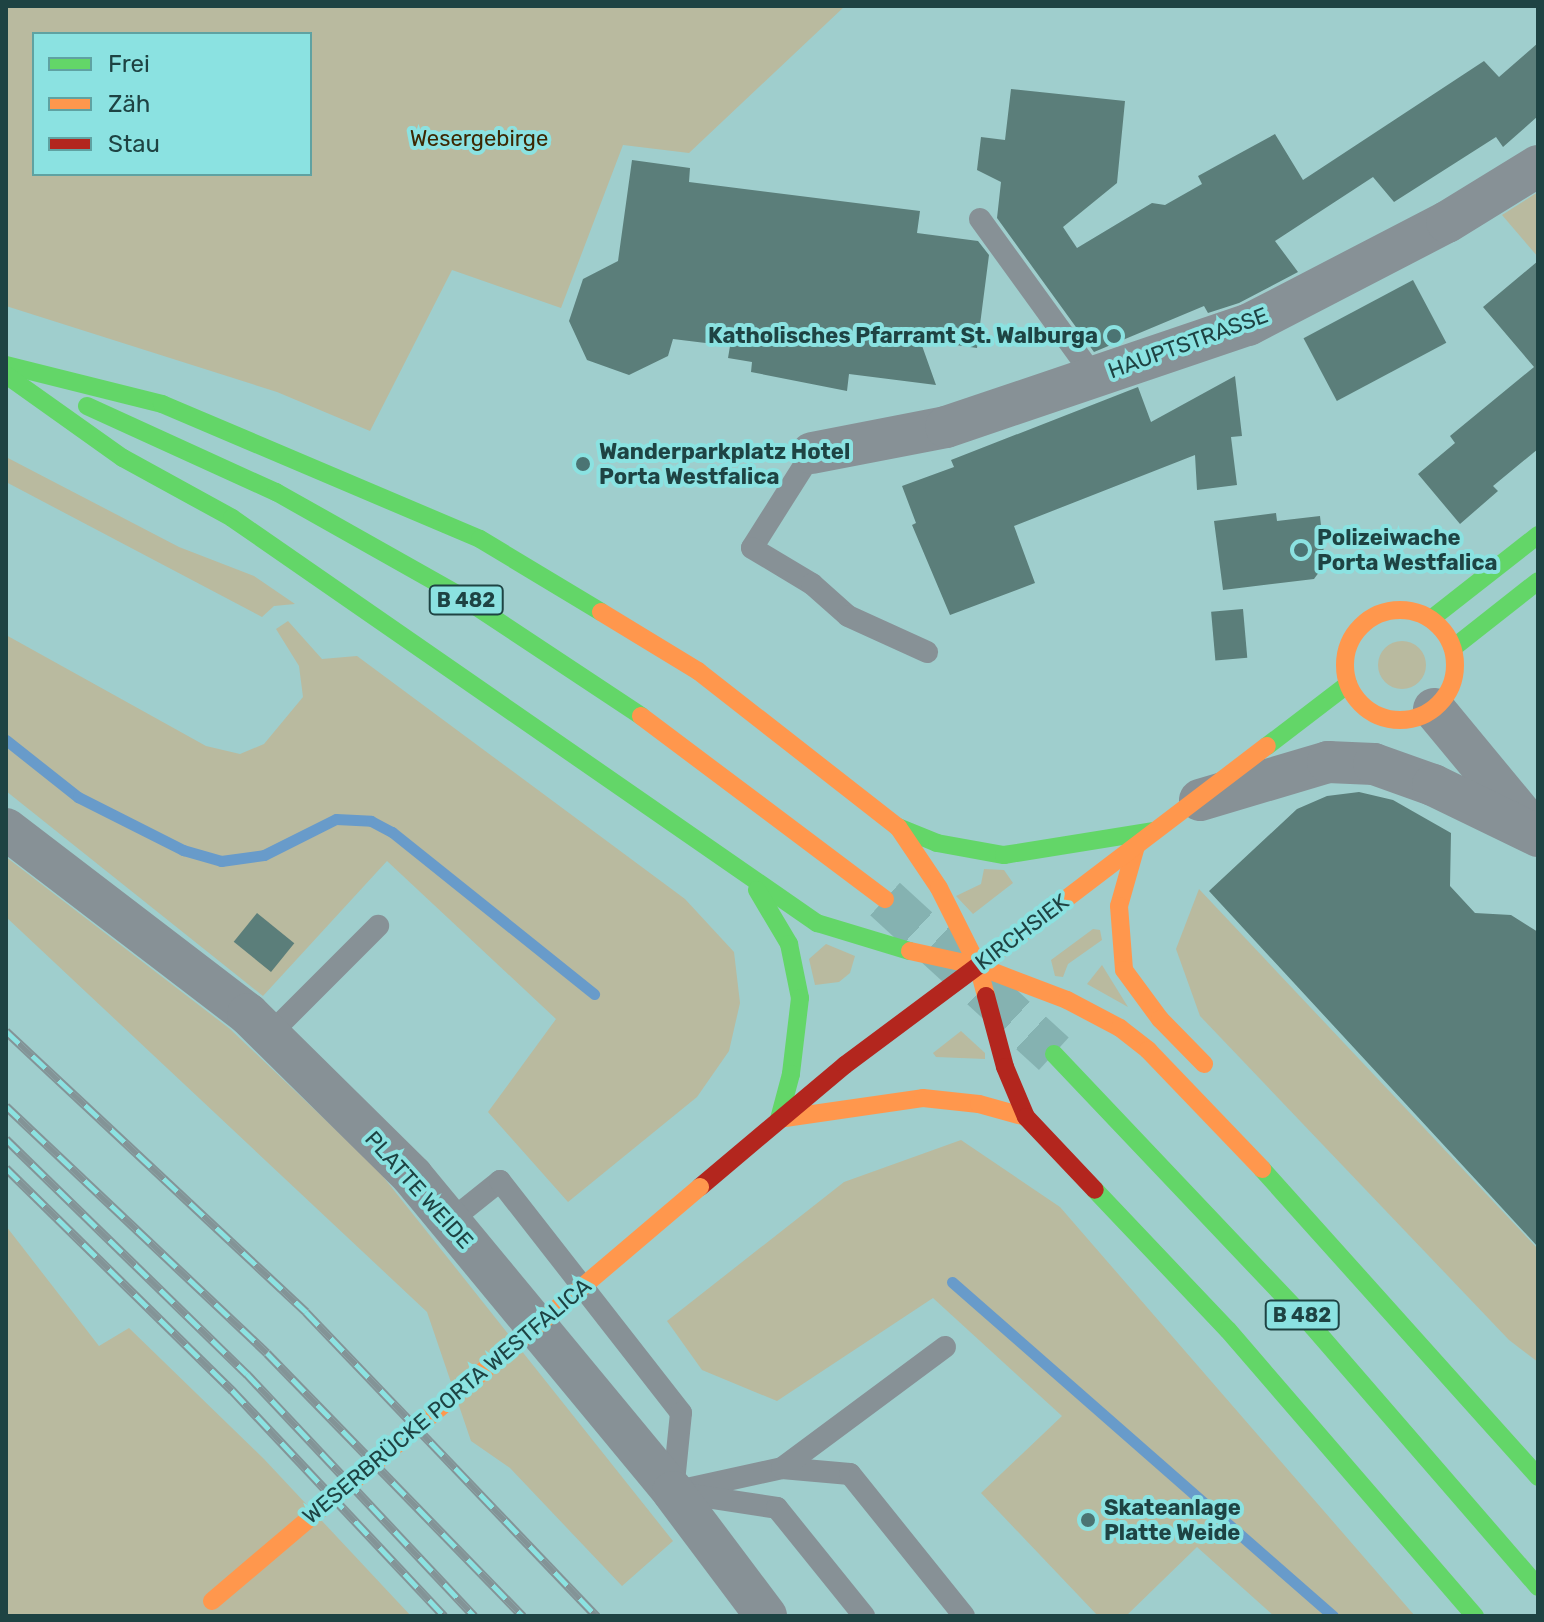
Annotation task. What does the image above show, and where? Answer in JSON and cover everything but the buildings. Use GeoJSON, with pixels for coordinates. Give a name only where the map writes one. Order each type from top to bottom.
{"type":"FeatureCollection","features":[{"type":"Feature","properties":{"kind":"main road"},"geometry":{"type":"LineString","coordinates":[[6,369],[162,404],[480,539],[698,671],[898,827],[937,843],[1004,855],[1154,831]]}},
{"type":"Feature","properties":{"kind":"main road"},"geometry":{"type":"LineString","coordinates":[[6,369],[123,458],[232,518],[629,791],[750,881],[851,938],[978,966],[1067,1000],[1120,1028],[1148,1050],[1297,1205],[1538,1477]]}},
{"type":"Feature","properties":{"kind":"main road","name":"B 482"},"geometry":{"type":"LineString","coordinates":[[6,369],[276,492],[457,594],[730,779],[885,899]]}},
{"type":"Feature","properties":{"kind":"main road"},"geometry":{"type":"LineString","coordinates":[[1431,619],[1538,535]]}},
{"type":"Feature","properties":{"kind":"main road"},"geometry":{"type":"LineString","coordinates":[[1453,648],[1538,581]]}},
{"type":"Feature","properties":{"kind":"main road"},"geometry":{"type":"LineString","coordinates":[[1400,609],[1431,619],[1453,648],[1453,681],[1434,709],[1418,718],[1385,718],[1369,711],[1348,684],[1347,648],[1369,619],[1400,609]]}},
{"type":"Feature","properties":{"kind":"main road","name":"KIRCHSIEK"},"geometry":{"type":"LineString","coordinates":[[700,1187],[779,1119],[1348,684]]}},
{"type":"Feature","properties":{"kind":"main road"},"geometry":{"type":"LineString","coordinates":[[898,827],[939,888],[978,966],[1005,1067],[1026,1117],[1228,1330],[1475,1616]]}},
{"type":"Feature","properties":{"kind":"main road"},"geometry":{"type":"LineString","coordinates":[[1136,846],[1119,906],[1124,970],[1160,1019],[1220,1081]]}},
{"type":"Feature","properties":{"kind":"main road"},"geometry":{"type":"LineString","coordinates":[[750,881],[789,944],[800,998],[791,1074],[779,1119],[923,1098],[979,1104],[1026,1117]]}},
{"type":"Feature","properties":{"kind":"main road","name":"B 482"},"geometry":{"type":"LineString","coordinates":[[1054,1054],[1313,1327],[1538,1587]]}},
{"type":"Feature","properties":{"kind":"main road"},"geometry":{"type":"LineString","coordinates":[[1271,1152],[1297,1205]]}},
{"type":"Feature","properties":{"kind":"main road","name":"WESERBRÜCKE PORTA WESTFALICA"},"geometry":{"type":"LineString","coordinates":[[195,1616],[700,1187]]}},
{"type":"Feature","properties":{"kind":"street","name":"HAUPTSTRASSE"},"geometry":{"type":"LineString","coordinates":[[812,453],[946,427],[1248,325],[1447,222],[1538,166]]}},
{"type":"Feature","properties":{"kind":"street"},"geometry":{"type":"LineString","coordinates":[[1434,709],[1538,836]]}},
{"type":"Feature","properties":{"kind":"street"},"geometry":{"type":"LineString","coordinates":[[1191,803],[1328,762],[1361,762],[1413,776],[1538,836]]}},
{"type":"Feature","properties":{"kind":"street","name":"PLATTE WEIDE"},"geometry":{"type":"LineString","coordinates":[[6,829],[259,1024],[450,1221],[673,1492],[766,1616]]}},
{"type":"Feature","properties":{"kind":"lane"},"geometry":{"type":"LineString","coordinates":[[980,219],[1095,378]]}},
{"type":"Feature","properties":{"kind":"lane"},"geometry":{"type":"LineString","coordinates":[[812,453],[752,548],[812,584],[848,616],[927,652]]}},
{"type":"Feature","properties":{"kind":"lane"},"geometry":{"type":"LineString","coordinates":[[259,1024],[378,926]]}},
{"type":"Feature","properties":{"kind":"lane"},"geometry":{"type":"LineString","coordinates":[[450,1221],[500,1181],[681,1413],[673,1492]]}},
{"type":"Feature","properties":{"kind":"lane"},"geometry":{"type":"LineString","coordinates":[[782,1468],[945,1347]]}},
{"type":"Feature","properties":{"kind":"lane"},"geometry":{"type":"LineString","coordinates":[[673,1492],[782,1468],[850,1474],[964,1616]]}},
{"type":"Feature","properties":{"kind":"lane"},"geometry":{"type":"LineString","coordinates":[[673,1492],[777,1508],[864,1616]]}},
{"type":"Feature","properties":{"kind":"green space","name":"Wesergebirge"},"geometry":{"type":"Polygon","coordinates":[[[6,6],[845,6],[689,153],[623,145],[561,308],[452,270],[370,431],[277,392],[6,306],[6,6]]]}},
{"type":"Feature","properties":{"kind":"green space"},"geometry":{"type":"Polygon","coordinates":[[[1538,192],[1538,257],[1502,215],[1538,192]]]}},
{"type":"Feature","properties":{"kind":"green space"},"geometry":{"type":"Polygon","coordinates":[[[6,457],[179,547],[254,576],[295,604],[274,606],[262,617],[6,482],[6,457]]]}},
{"type":"Feature","properties":{"kind":"green space"},"geometry":{"type":"Polygon","coordinates":[[[288,621],[322,659],[357,656],[685,899],[734,952],[740,1003],[729,1051],[697,1097],[568,1202],[488,1112],[556,1019],[387,861],[263,996],[6,791],[6,635],[206,746],[240,754],[264,744],[303,697],[299,666],[276,629],[288,621]]]}},
{"type":"Feature","properties":{"kind":"green space"},"geometry":{"type":"Polygon","coordinates":[[[1402,641],[1419,648],[1426,665],[1419,682],[1402,689],[1385,682],[1378,665],[1385,648],[1402,641]]]}},
{"type":"Feature","properties":{"kind":"green space"},"geometry":{"type":"Polygon","coordinates":[[[6,857],[230,1029],[377,1169],[673,1541],[622,1586],[510,1468],[471,1441],[427,1312],[6,917],[6,857]]]}},
{"type":"Feature","properties":{"kind":"green space"},"geometry":{"type":"Polygon","coordinates":[[[984,869],[1004,870],[1013,883],[973,914],[956,896],[981,884],[984,869]]]}},
{"type":"Feature","properties":{"kind":"green space"},"geometry":{"type":"Polygon","coordinates":[[[1199,889],[1538,1249],[1538,1362],[1509,1340],[1200,1016],[1176,949],[1199,889]]]}},
{"type":"Feature","properties":{"kind":"green space"},"geometry":{"type":"Polygon","coordinates":[[[1093,929],[1100,930],[1102,940],[1068,964],[1063,977],[1055,976],[1051,960],[1093,929]]]}},
{"type":"Feature","properties":{"kind":"green space"},"geometry":{"type":"Polygon","coordinates":[[[826,944],[855,956],[850,973],[839,982],[815,985],[809,959],[826,944]]]}},
{"type":"Feature","properties":{"kind":"green space"},"geometry":{"type":"Polygon","coordinates":[[[1102,965],[1128,1007],[1087,984],[1102,965]]]}},
{"type":"Feature","properties":{"kind":"green space"},"geometry":{"type":"Polygon","coordinates":[[[961,1031],[985,1053],[985,1059],[936,1057],[933,1053],[961,1031]]]}},
{"type":"Feature","properties":{"kind":"green space"},"geometry":{"type":"Polygon","coordinates":[[[961,1140],[1060,1207],[1415,1616],[1274,1616],[1197,1547],[1126,1616],[1098,1616],[981,1493],[1062,1416],[933,1298],[777,1401],[702,1370],[667,1321],[844,1182],[961,1140]]]}},
{"type":"Feature","properties":{"kind":"green space"},"geometry":{"type":"Polygon","coordinates":[[[6,1226],[99,1346],[129,1328],[264,1459],[411,1616],[6,1616],[6,1226]]]}},
{"type":"Feature","properties":{"kind":"waterway"},"geometry":{"type":"LineString","coordinates":[[6,740],[78,797],[183,850],[221,861],[264,855],[336,819],[371,821],[392,832],[594,994]]}},
{"type":"Feature","properties":{"kind":"waterway"},"geometry":{"type":"LineString","coordinates":[[952,1282],[1333,1616]]}},
{"type":"Feature","properties":{"kind":"tunnel"},"geometry":{"type":"LineString","coordinates":[[885,899],[1054,1054]]}},
{"type":"Feature","properties":{"kind":"railway"},"geometry":{"type":"LineString","coordinates":[[6,1031],[306,1312],[597,1616]]}},
{"type":"Feature","properties":{"kind":"railway"},"geometry":{"type":"LineString","coordinates":[[6,1106],[267,1353],[523,1616]]}},
{"type":"Feature","properties":{"kind":"railway"},"geometry":{"type":"LineString","coordinates":[[6,1139],[247,1374],[474,1616]]}},
{"type":"Feature","properties":{"kind":"railway"},"geometry":{"type":"LineString","coordinates":[[6,1168],[232,1390],[444,1616]]}},
{"type":"Feature","properties":{"kind":"traffic: fast"},"geometry":{"type":"LineString","coordinates":[[6,365],[162,404],[480,539],[601,612]]}},
{"type":"Feature","properties":{"kind":"traffic: fast"},"geometry":{"type":"LineString","coordinates":[[6,375],[123,458],[232,518],[817,923],[910,951]]}},
{"type":"Feature","properties":{"kind":"traffic: fast"},"geometry":{"type":"LineString","coordinates":[[87,406],[276,492],[457,594],[641,716]]}},
{"type":"Feature","properties":{"kind":"traffic: fast"},"geometry":{"type":"LineString","coordinates":[[1431,619],[1538,535]]}},
{"type":"Feature","properties":{"kind":"traffic: fast"},"geometry":{"type":"LineString","coordinates":[[1453,648],[1538,581]]}},
{"type":"Feature","properties":{"kind":"traffic: fast"},"geometry":{"type":"LineString","coordinates":[[1267,746],[1348,684]]}},
{"type":"Feature","properties":{"kind":"traffic: fast"},"geometry":{"type":"LineString","coordinates":[[898,827],[937,843],[1004,855],[1154,831]]}},
{"type":"Feature","properties":{"kind":"traffic: fast"},"geometry":{"type":"LineString","coordinates":[[757,890],[789,944],[800,998],[791,1074],[779,1119]]}},
{"type":"Feature","properties":{"kind":"traffic: fast"},"geometry":{"type":"LineString","coordinates":[[1054,1054],[1313,1327],[1538,1587]]}},
{"type":"Feature","properties":{"kind":"traffic: fast"},"geometry":{"type":"LineString","coordinates":[[1262,1169],[1538,1477]]}},
{"type":"Feature","properties":{"kind":"traffic: fast"},"geometry":{"type":"LineString","coordinates":[[1095,1190],[1228,1330],[1475,1616]]}},
{"type":"Feature","properties":{"kind":"traffic: slow"},"geometry":{"type":"LineString","coordinates":[[1400,610],[1421,614],[1439,626],[1451,644],[1455,665],[1451,686],[1439,704],[1421,716],[1400,720],[1379,716],[1361,704],[1349,686],[1345,665],[1349,644],[1361,626],[1379,614],[1400,610]]}},
{"type":"Feature","properties":{"kind":"traffic: slow"},"geometry":{"type":"LineString","coordinates":[[601,612],[698,671],[898,827],[939,888],[978,966],[986,996]]}},
{"type":"Feature","properties":{"kind":"traffic: slow"},"geometry":{"type":"LineString","coordinates":[[641,716],[885,899]]}},
{"type":"Feature","properties":{"kind":"traffic: slow"},"geometry":{"type":"LineString","coordinates":[[978,966],[1267,746]]}},
{"type":"Feature","properties":{"kind":"traffic: slow"},"geometry":{"type":"LineString","coordinates":[[1136,846],[1119,906],[1124,970],[1160,1019],[1204,1064]]}},
{"type":"Feature","properties":{"kind":"traffic: slow"},"geometry":{"type":"LineString","coordinates":[[910,951],[978,966],[1067,1000],[1120,1028],[1148,1050],[1262,1169]]}},
{"type":"Feature","properties":{"kind":"traffic: slow"},"geometry":{"type":"LineString","coordinates":[[785,1118],[923,1098],[979,1104],[1026,1117]]}},
{"type":"Feature","properties":{"kind":"traffic: slow"},"geometry":{"type":"LineString","coordinates":[[212,1601],[700,1187]]}},
{"type":"Feature","properties":{"kind":"traffic: jam"},"geometry":{"type":"LineString","coordinates":[[700,1187],[845,1065],[978,966]]}},
{"type":"Feature","properties":{"kind":"traffic: jam"},"geometry":{"type":"LineString","coordinates":[[986,996],[1005,1067],[1026,1117],[1095,1190]]}},
{"type":"Feature","properties":{"kind":"place","name":"Katholisches Pfarramt St. Walburga"},"geometry":{"type":"Point","coordinates":[1114,336]}},
{"type":"Feature","properties":{"kind":"place","name":"Wanderparkplatz Hotel Porta Westfalica"},"geometry":{"type":"Point","coordinates":[583,464]}},
{"type":"Feature","properties":{"kind":"place","name":"Polizeiwache Porta Westfalica"},"geometry":{"type":"Point","coordinates":[1301,550]}},
{"type":"Feature","properties":{"kind":"place","name":"Skateanlage Platte Weide"},"geometry":{"type":"Point","coordinates":[1088,1520]}}]}
